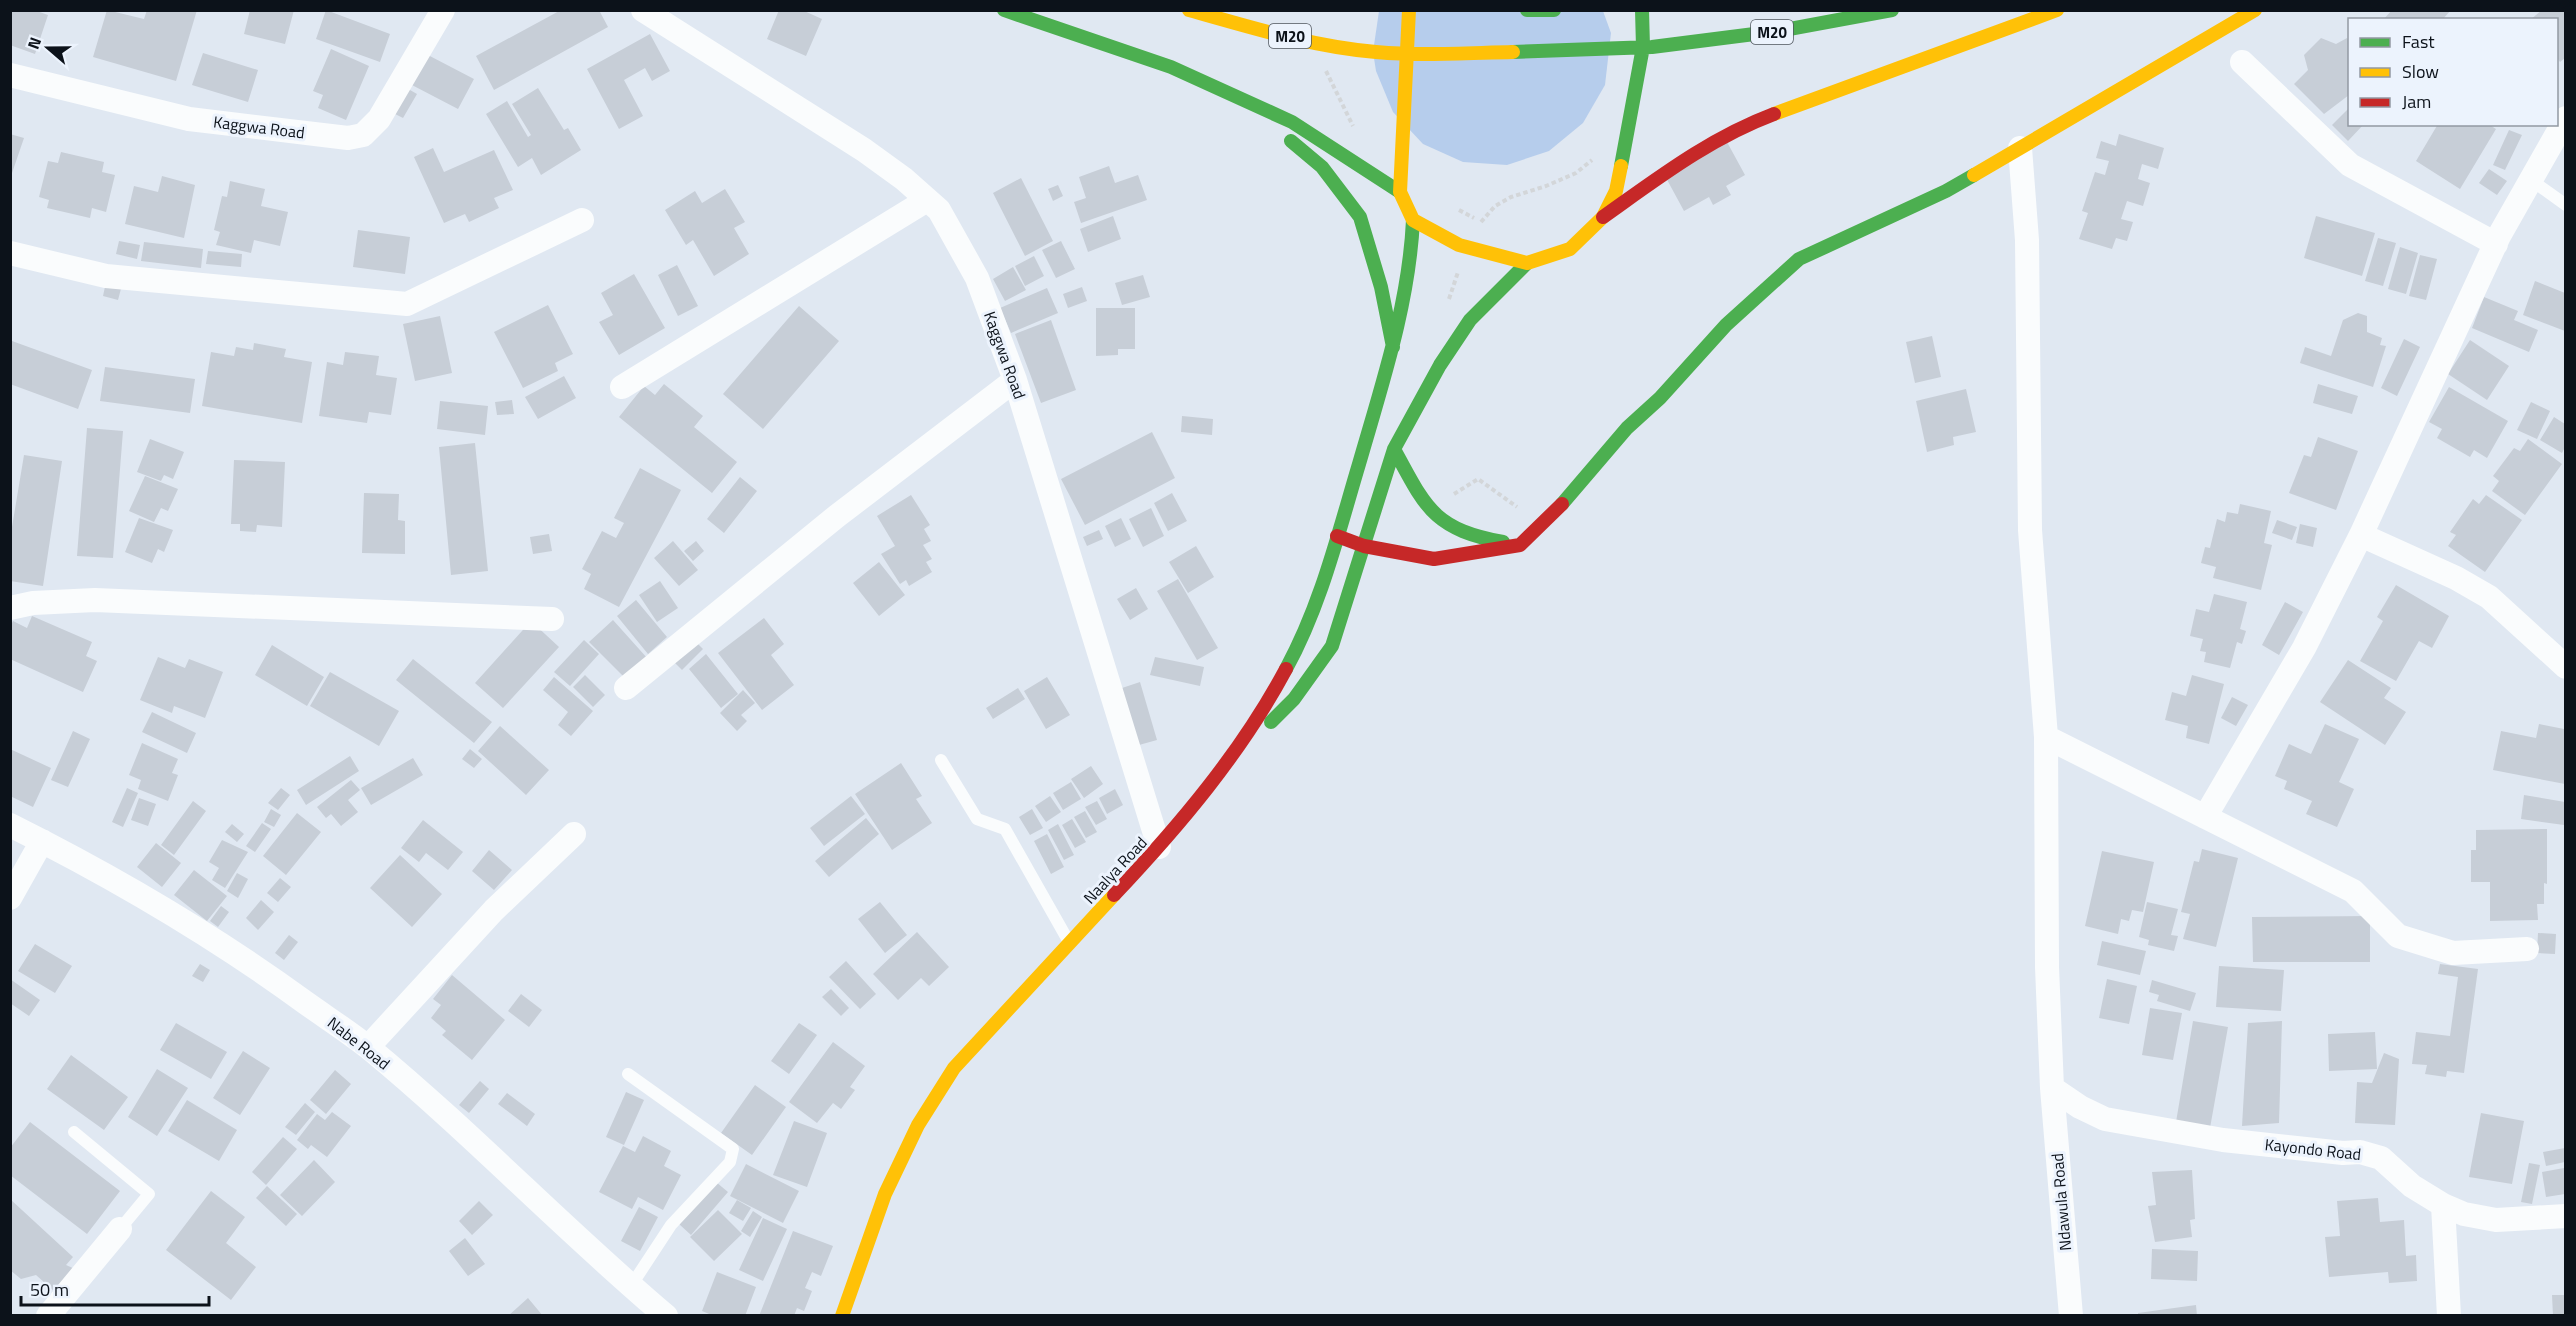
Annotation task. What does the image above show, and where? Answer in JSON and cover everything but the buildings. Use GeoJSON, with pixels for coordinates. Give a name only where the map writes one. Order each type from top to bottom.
{"type":"FeatureCollection","features":[{"type":"Feature","properties":{"kind":"main road"},"geometry":{"type":"LineString","coordinates":[[1004,10],[1171,68],[1292,122],[1400,192]]}},
{"type":"Feature","properties":{"kind":"main road","name":"M20"},"geometry":{"type":"LineString","coordinates":[[1189,10],[1281,35],[1392,54],[1420,55],[1652,47],[1778,32],[1892,10]]}},
{"type":"Feature","properties":{"kind":"main road"},"geometry":{"type":"LineString","coordinates":[[1409,10],[1403,92],[1400,192],[1413,220],[1459,245],[1527,263]]}},
{"type":"Feature","properties":{"kind":"main road"},"geometry":{"type":"LineString","coordinates":[[1527,10],[1554,10]]}},
{"type":"Feature","properties":{"kind":"main road"},"geometry":{"type":"LineString","coordinates":[[1603,217],[1616,191],[1629,132],[1643,47],[1641,10]]}},
{"type":"Feature","properties":{"kind":"main road"},"geometry":{"type":"LineString","coordinates":[[1218,775],[1294,699],[1332,646],[1394,450],[1440,365],[1470,320],[1527,263],[1570,249],[1603,217],[1687,157],[1739,127],[2057,10]]}},
{"type":"Feature","properties":{"kind":"main road"},"geometry":{"type":"LineString","coordinates":[[1337,536],[1365,546],[1434,559],[1520,545],[1563,503],[1627,428],[1660,398],[1726,325],[1799,259],[1946,191],[2255,10]]}},
{"type":"Feature","properties":{"kind":"main road"},"geometry":{"type":"LineString","coordinates":[[1242,100],[1322,167],[1360,218],[1381,287],[1393,347]]}},
{"type":"Feature","properties":{"kind":"main road","name":"Naalya Road"},"geometry":{"type":"LineString","coordinates":[[842,1316],[885,1194],[918,1125],[954,1068],[1159,848],[1218,775],[1271,698],[1307,630],[1393,347],[1411,262],[1413,220]]}},
{"type":"Feature","properties":{"kind":"main road"},"geometry":{"type":"LineString","coordinates":[[1394,450],[1427,510],[1446,525],[1473,538],[1520,545]]}},
{"type":"Feature","properties":{"kind":"street","name":"Kaggwa Road"},"geometry":{"type":"LineString","coordinates":[[10,75],[189,119],[348,138],[363,135],[379,119],[443,10]]}},
{"type":"Feature","properties":{"kind":"street","name":"Kaggwa Road"},"geometry":{"type":"LineString","coordinates":[[643,10],[864,150],[904,179],[939,210],[977,278],[1015,380],[1159,848]]}},
{"type":"Feature","properties":{"kind":"street"},"geometry":{"type":"LineString","coordinates":[[2242,62],[2350,165],[2496,244]]}},
{"type":"Feature","properties":{"kind":"street"},"geometry":{"type":"LineString","coordinates":[[2205,817],[2304,648],[2361,535],[2496,244],[2565,118]]}},
{"type":"Feature","properties":{"kind":"street","name":"Ndawula Road"},"geometry":{"type":"LineString","coordinates":[[2020,148],[2027,240],[2030,530],[2046,737],[2047,967],[2052,1088],[2071,1316]]}},
{"type":"Feature","properties":{"kind":"street"},"geometry":{"type":"LineString","coordinates":[[622,387],[927,200]]}},
{"type":"Feature","properties":{"kind":"street"},"geometry":{"type":"LineString","coordinates":[[10,253],[106,276],[407,304],[582,220]]}},
{"type":"Feature","properties":{"kind":"street"},"geometry":{"type":"LineString","coordinates":[[626,688],[837,516],[1015,380]]}},
{"type":"Feature","properties":{"kind":"street"},"geometry":{"type":"LineString","coordinates":[[2361,535],[2456,578],[2489,597],[2565,667]]}},
{"type":"Feature","properties":{"kind":"street"},"geometry":{"type":"LineString","coordinates":[[10,608],[33,603],[117,600],[552,619]]}},
{"type":"Feature","properties":{"kind":"street"},"geometry":{"type":"LineString","coordinates":[[2046,737],[2353,891],[2398,936],[2453,953],[2527,949]]}},
{"type":"Feature","properties":{"kind":"street","name":"Nabe Road"},"geometry":{"type":"LineString","coordinates":[[10,825],[141,894],[273,978],[368,1047],[666,1316]]}},
{"type":"Feature","properties":{"kind":"street"},"geometry":{"type":"LineString","coordinates":[[368,1047],[494,910],[574,834]]}},
{"type":"Feature","properties":{"kind":"street"},"geometry":{"type":"LineString","coordinates":[[10,898],[42,841]]}},
{"type":"Feature","properties":{"kind":"street","name":"Kayondo Road"},"geometry":{"type":"LineString","coordinates":[[2052,1088],[2080,1107],[2105,1119],[2223,1140],[2343,1153],[2360,1152],[2381,1158],[2412,1186],[2443,1205],[2464,1214],[2496,1220],[2565,1216]]}},
{"type":"Feature","properties":{"kind":"street"},"geometry":{"type":"LineString","coordinates":[[2443,1205],[2449,1316]]}},
{"type":"Feature","properties":{"kind":"street"},"geometry":{"type":"LineString","coordinates":[[48,1316],[120,1229]]}},
{"type":"Feature","properties":{"kind":"lane"},"geometry":{"type":"LineString","coordinates":[[2531,180],[2565,205]]}},
{"type":"Feature","properties":{"kind":"lane"},"geometry":{"type":"LineString","coordinates":[[941,760],[978,819],[1005,829],[1070,943]]}},
{"type":"Feature","properties":{"kind":"lane"},"geometry":{"type":"LineString","coordinates":[[628,1074],[733,1149],[730,1162],[671,1225],[631,1286]]}},
{"type":"Feature","properties":{"kind":"lane"},"geometry":{"type":"LineString","coordinates":[[74,1132],[149,1194],[120,1229]]}},
{"type":"Feature","properties":{"kind":"path"},"geometry":{"type":"LineString","coordinates":[[1325,68],[1352,126],[1359,135]]}},
{"type":"Feature","properties":{"kind":"path"},"geometry":{"type":"LineString","coordinates":[[1451,206],[1467,213],[1480,223]]}},
{"type":"Feature","properties":{"kind":"shaded area"},"geometry":{"type":"Polygon","coordinates":[[[1379,11],[1603,11],[1611,33],[1605,85],[1583,123],[1549,151],[1507,165],[1463,162],[1423,144],[1393,112],[1376,71],[1373,52],[1379,11]]]}},
{"type":"Feature","properties":{"kind":"traffic: fast"},"geometry":{"type":"LineString","coordinates":[[1004,10],[1171,67],[1292,122],[1400,192]]}},
{"type":"Feature","properties":{"kind":"traffic: fast"},"geometry":{"type":"LineString","coordinates":[[1527,10],[1554,10]]}},
{"type":"Feature","properties":{"kind":"traffic: fast"},"geometry":{"type":"LineString","coordinates":[[1621,166],[1643,47],[1642,10]]}},
{"type":"Feature","properties":{"kind":"traffic: fast"},"geometry":{"type":"LineString","coordinates":[[1513,52],[1652,47],[1778,31],[1892,10]]}},
{"type":"Feature","properties":{"kind":"traffic: fast"},"geometry":{"type":"LineString","coordinates":[[1291,141],[1322,167],[1360,217],[1381,287],[1393,347]]}},
{"type":"Feature","properties":{"kind":"traffic: fast"},"geometry":{"type":"LineString","coordinates":[[1562,504],[1627,428],[1660,398],[1726,325],[1799,259],[1946,191],[1974,175]]}},
{"type":"Feature","properties":{"kind":"traffic: fast"},"geometry":{"type":"LineString","coordinates":[[1286,669],[1309,620],[1328,569],[1385,374],[1406,282],[1413,220]]}},
{"type":"Feature","properties":{"kind":"traffic: fast"},"geometry":{"type":"LineString","coordinates":[[1271,722],[1294,699],[1332,646],[1394,449],[1440,365],[1470,320],[1527,263]]}},
{"type":"Feature","properties":{"kind":"traffic: fast"},"geometry":{"type":"LineString","coordinates":[[1394,449],[1415,487],[1434,513],[1461,530],[1503,542]]}},
{"type":"Feature","properties":{"kind":"traffic: slow"},"geometry":{"type":"LineString","coordinates":[[1189,10],[1282,36],[1352,49],[1410,54],[1513,52]]}},
{"type":"Feature","properties":{"kind":"traffic: slow"},"geometry":{"type":"LineString","coordinates":[[1409,10],[1400,192],[1413,220],[1459,245],[1527,263],[1570,249],[1603,217],[1616,191],[1621,166]]}},
{"type":"Feature","properties":{"kind":"traffic: slow"},"geometry":{"type":"LineString","coordinates":[[1774,114],[2057,10]]}},
{"type":"Feature","properties":{"kind":"traffic: slow"},"geometry":{"type":"LineString","coordinates":[[1974,175],[2255,10]]}},
{"type":"Feature","properties":{"kind":"traffic: slow"},"geometry":{"type":"LineString","coordinates":[[842,1316],[885,1194],[918,1125],[954,1068],[1114,895]]}},
{"type":"Feature","properties":{"kind":"traffic: jam"},"geometry":{"type":"LineString","coordinates":[[1603,217],[1706,147],[1774,114]]}},
{"type":"Feature","properties":{"kind":"traffic: jam"},"geometry":{"type":"LineString","coordinates":[[1337,536],[1364,546],[1434,559],[1520,545],[1562,504]]}},
{"type":"Feature","properties":{"kind":"traffic: jam"},"geometry":{"type":"LineString","coordinates":[[1114,895],[1207,788],[1249,730],[1286,669]]}}]}
